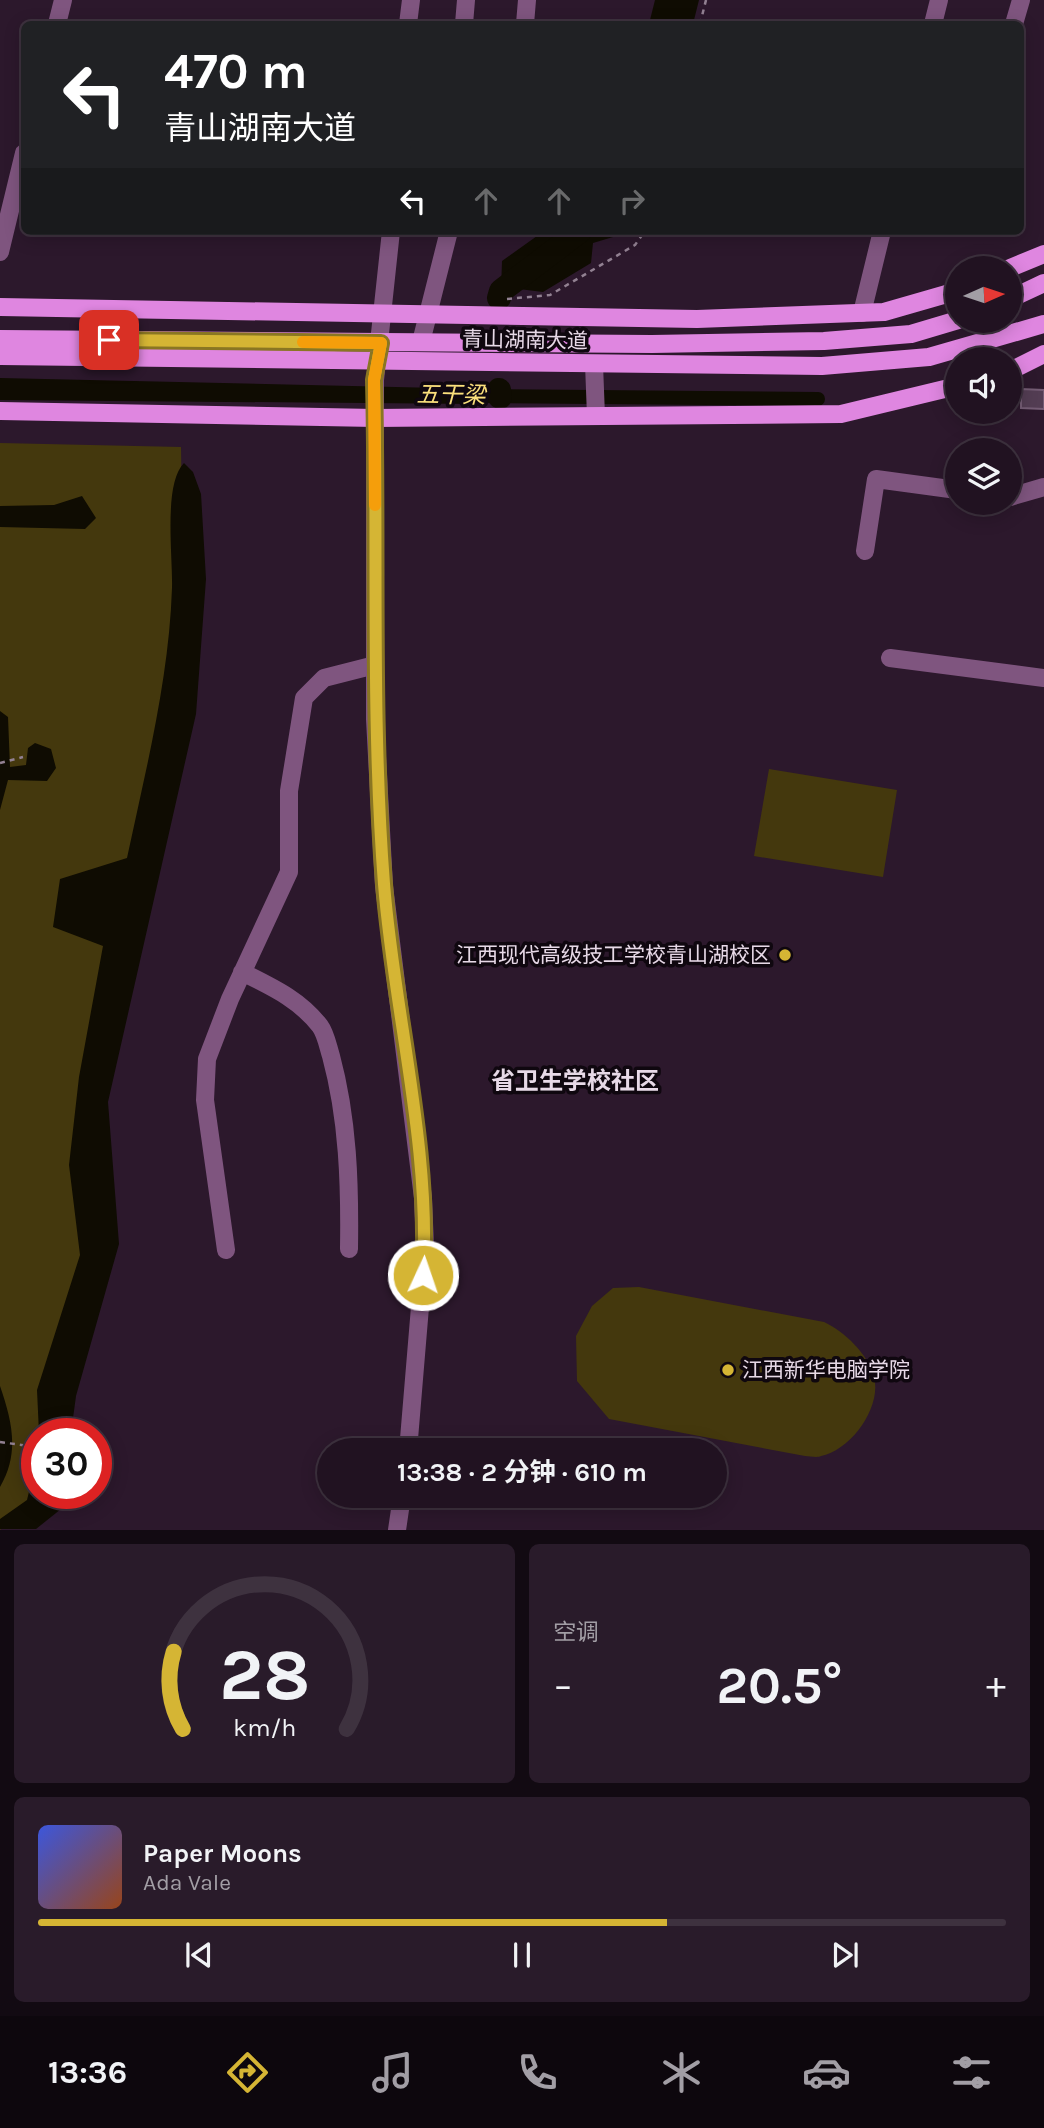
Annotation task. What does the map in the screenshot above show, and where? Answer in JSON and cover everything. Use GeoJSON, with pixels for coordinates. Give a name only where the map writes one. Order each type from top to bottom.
{"type":"FeatureCollection","features":[{"type":"Feature","properties":{"kind":"main road"},"geometry":{"type":"LineString","coordinates":[[1022,263],[1044,254]]}},
{"type":"Feature","properties":{"kind":"main road"},"geometry":{"type":"LineString","coordinates":[[1022,293],[1044,283]]}},
{"type":"Feature","properties":{"kind":"main road"},"geometry":{"type":"LineString","coordinates":[[0,307],[697,319],[884,312],[945,294]]}},
{"type":"Feature","properties":{"kind":"main road","name":"青山湖南大道"},"geometry":{"type":"LineString","coordinates":[[0,356],[379,352],[421,342],[824,341],[911,334],[945,324]]}},
{"type":"Feature","properties":{"kind":"main road","name":"青山湖南大道"},"geometry":{"type":"LineString","coordinates":[[0,339],[379,352],[595,372],[822,366],[929,357],[1044,324]]}},
{"type":"Feature","properties":{"kind":"main road"},"geometry":{"type":"LineString","coordinates":[[1022,365],[1044,354]]}},
{"type":"Feature","properties":{"kind":"main road"},"geometry":{"type":"LineString","coordinates":[[0,411],[375,415],[841,414],[945,389]]}},
{"type":"Feature","properties":{"kind":"street"},"geometry":{"type":"LineString","coordinates":[[58,21],[63,0]]}},
{"type":"Feature","properties":{"kind":"street"},"geometry":{"type":"LineString","coordinates":[[408,21],[411,0]]}},
{"type":"Feature","properties":{"kind":"street"},"geometry":{"type":"LineString","coordinates":[[464,21],[466,0]]}},
{"type":"Feature","properties":{"kind":"street"},"geometry":{"type":"LineString","coordinates":[[525,21],[527,0]]}},
{"type":"Feature","properties":{"kind":"street"},"geometry":{"type":"LineString","coordinates":[[934,21],[939,0]]}},
{"type":"Feature","properties":{"kind":"street"},"geometry":{"type":"LineString","coordinates":[[1015,21],[1021,0]]}},
{"type":"Feature","properties":{"kind":"street"},"geometry":{"type":"LineString","coordinates":[[0,252],[21,165]]}},
{"type":"Feature","properties":{"kind":"street"},"geometry":{"type":"LineString","coordinates":[[391,235],[384,314],[374,380],[374,719],[384,886],[423,1198],[425,1247],[409,1438]]}},
{"type":"Feature","properties":{"kind":"street"},"geometry":{"type":"LineString","coordinates":[[421,342],[448,235]]}},
{"type":"Feature","properties":{"kind":"street"},"geometry":{"type":"LineString","coordinates":[[862,313],[881,235]]}},
{"type":"Feature","properties":{"kind":"street"},"geometry":{"type":"LineString","coordinates":[[595,372],[596,414]]}},
{"type":"Feature","properties":{"kind":"street"},"geometry":{"type":"LineString","coordinates":[[865,551],[876,479],[945,488]]}},
{"type":"Feature","properties":{"kind":"street"},"geometry":{"type":"LineString","coordinates":[[1022,493],[1044,486]]}},
{"type":"Feature","properties":{"kind":"street"},"geometry":{"type":"LineString","coordinates":[[890,658],[1044,678]]}},
{"type":"Feature","properties":{"kind":"street"},"geometry":{"type":"LineString","coordinates":[[226,1250],[205,1100],[207,1059],[242,972],[289,872],[289,791],[298,718],[304,698],[324,678],[375,665]]}},
{"type":"Feature","properties":{"kind":"street"},"geometry":{"type":"LineString","coordinates":[[242,972],[294,998],[323,1029],[334,1070],[344,1127],[350,1178],[349,1249]]}},
{"type":"Feature","properties":{"kind":"street"},"geometry":{"type":"LineString","coordinates":[[397,1530],[400,1508]]}},
{"type":"Feature","properties":{"kind":"path"},"geometry":{"type":"LineString","coordinates":[[700,21],[706,0]]}},
{"type":"Feature","properties":{"kind":"path"},"geometry":{"type":"LineString","coordinates":[[496,300],[550,295],[635,245],[642,235]]}},
{"type":"Feature","properties":{"kind":"path"},"geometry":{"type":"LineString","coordinates":[[0,763],[23,757]]}},
{"type":"Feature","properties":{"kind":"path"},"geometry":{"type":"LineString","coordinates":[[0,1442],[21,1445]]}},
{"type":"Feature","properties":{"kind":"shaded area"},"geometry":{"type":"Polygon","coordinates":[[[0,443],[181,447],[185,696],[88,1107],[98,1236],[63,1418],[21,1418],[21,1509],[0,1530],[0,443]]]}},
{"type":"Feature","properties":{"kind":"shaded area"},"geometry":{"type":"Polygon","coordinates":[[[769,769],[897,790],[883,877],[754,856],[769,769]]]}},
{"type":"Feature","properties":{"kind":"shaded area"},"geometry":{"type":"Polygon","coordinates":[[[639,1287],[824,1322],[847,1338],[861,1352],[871,1368],[875,1389],[869,1414],[862,1426],[843,1445],[819,1457],[727,1441],[727,1438],[710,1438],[609,1419],[577,1381],[576,1336],[592,1306],[613,1288],[639,1287]]]}},
{"type":"Feature","properties":{"kind":"water"},"geometry":{"type":"Polygon","coordinates":[[[655,0],[699,0],[694,21],[650,21],[655,0]]]}},
{"type":"Feature","properties":{"kind":"water"},"geometry":{"type":"Polygon","coordinates":[[[538,235],[614,235],[593,243],[591,263],[543,292],[519,289],[501,291],[502,261],[538,235]]]}},
{"type":"Feature","properties":{"kind":"water"},"geometry":{"type":"Polygon","coordinates":[[[0,378],[482,389],[495,396],[479,404],[0,400],[0,378]]]}},
{"type":"Feature","properties":{"kind":"water"},"geometry":{"type":"Polygon","coordinates":[[[184,463],[193,472],[201,494],[206,579],[196,714],[108,1102],[119,1244],[76,1396],[73,1418],[38,1418],[37,1390],[80,1255],[69,1165],[79,1077],[103,946],[53,927],[60,879],[127,858],[156,724],[166,656],[172,588],[171,504],[177,473],[184,463]]]}},
{"type":"Feature","properties":{"kind":"water"},"geometry":{"type":"Polygon","coordinates":[[[82,496],[96,518],[85,529],[0,527],[0,506],[54,505],[82,496]]]}},
{"type":"Feature","properties":{"kind":"water"},"geometry":{"type":"Polygon","coordinates":[[[0,711],[8,717],[10,767],[26,765],[28,748],[35,743],[51,749],[56,768],[47,781],[8,780],[0,810],[0,711]]]}},
{"type":"Feature","properties":{"kind":"water"},"geometry":{"type":"Polygon","coordinates":[[[0,1386],[11,1424],[12,1449],[0,1487],[0,1386]]]}},
{"type":"Feature","properties":{"kind":"water"},"geometry":{"type":"Polygon","coordinates":[[[21,1504],[21,1509],[61,1509],[36,1529],[0,1529],[0,1519],[21,1504]]]}},
{"type":"Feature","properties":{"kind":"building"},"geometry":{"type":"Polygon","coordinates":[[[1022,389],[1044,390],[1044,409],[1022,408],[1022,389]]]}},
{"type":"Feature","properties":{"kind":"waterway"},"geometry":{"type":"LineString","coordinates":[[499,298],[501,291],[575,235]]}},
{"type":"Feature","properties":{"kind":"waterway","name":"五干梁"},"geometry":{"type":"LineString","coordinates":[[499,390],[500,397]]}},
{"type":"Feature","properties":{"kind":"waterway","name":"五干梁"},"geometry":{"type":"LineString","coordinates":[[477,396],[818,399]]}},
{"type":"Feature","properties":{"kind":"slow traffic"},"geometry":{"type":"LineString","coordinates":[[303,342],[381,343],[374,380],[375,505]]}},
{"type":"Feature","properties":{"kind":"place","name":"江西现代高级技工学校青山湖校区"},"geometry":{"type":"Point","coordinates":[785,955]}},
{"type":"Feature","properties":{"kind":"place","name":"江西新华电脑学院"},"geometry":{"type":"Point","coordinates":[728,1370]}},
{"type":"Feature","properties":{"kind":"district","name":"省卫生学校社区"},"geometry":{"type":"Point","coordinates":[575,1081]}},
{"type":"Feature","properties":{"kind":"route"},"geometry":{"type":"LineString","coordinates":[[109,340],[381,343],[374,380],[374,719],[384,886],[423,1198],[423,1275]]}}]}
